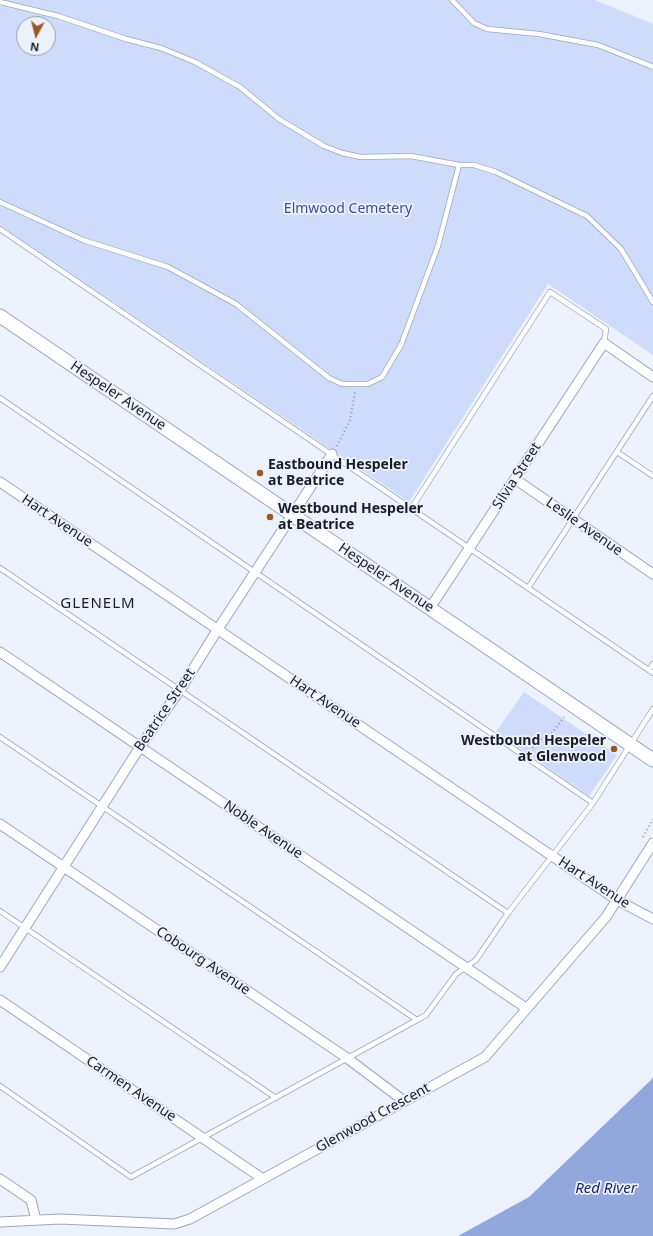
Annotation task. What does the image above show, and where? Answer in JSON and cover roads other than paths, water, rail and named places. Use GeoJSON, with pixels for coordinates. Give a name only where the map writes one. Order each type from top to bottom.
{"type":"FeatureCollection","features":[{"type":"Feature","properties":{"kind":"main road","name":"Hespeler Avenue"},"geometry":{"type":"LineString","coordinates":[[0,316],[653,760]]}},
{"type":"Feature","properties":{"kind":"street"},"geometry":{"type":"LineString","coordinates":[[604,343],[653,377]]}},
{"type":"Feature","properties":{"kind":"street","name":"Silvia Street"},"geometry":{"type":"LineString","coordinates":[[430,608],[604,343]]}},
{"type":"Feature","properties":{"kind":"street","name":"Beatrice Street"},"geometry":{"type":"LineString","coordinates":[[0,967],[26,929],[63,867],[140,747],[180,690],[332,454]]}},
{"type":"Feature","properties":{"kind":"street","name":"Leslie Avenue"},"geometry":{"type":"LineString","coordinates":[[515,479],[653,574]]}},
{"type":"Feature","properties":{"kind":"street","name":"Hart Avenue"},"geometry":{"type":"LineString","coordinates":[[0,482],[551,856],[617,900],[653,919]]}},
{"type":"Feature","properties":{"kind":"street","name":"Noble Avenue"},"geometry":{"type":"LineString","coordinates":[[0,652],[526,1008]]}},
{"type":"Feature","properties":{"kind":"street","name":"Cobourg Avenue"},"geometry":{"type":"LineString","coordinates":[[0,824],[348,1058],[404,1101]]}},
{"type":"Feature","properties":{"kind":"street","name":"Glenwood Crescent"},"geometry":{"type":"LineString","coordinates":[[0,1222],[60,1219],[174,1224],[190,1219],[485,1057],[606,917],[653,843]]}},
{"type":"Feature","properties":{"kind":"street","name":"Carmen Avenue"},"geometry":{"type":"LineString","coordinates":[[0,1000],[263,1179]]}},
{"type":"Feature","properties":{"kind":"street"},"geometry":{"type":"LineString","coordinates":[[0,1179],[31,1200],[36,1220]]}},
{"type":"Feature","properties":{"kind":"lane"},"geometry":{"type":"LineString","coordinates":[[452,0],[474,23],[487,29],[539,34],[598,45],[653,67]]}},
{"type":"Feature","properties":{"kind":"lane"},"geometry":{"type":"LineString","coordinates":[[0,2],[58,16],[126,39],[161,48],[195,62],[240,87],[279,119],[324,146],[342,153],[361,156],[411,156],[459,165],[474,165],[496,172],[587,216],[621,249],[653,302]]}},
{"type":"Feature","properties":{"kind":"lane"},"geometry":{"type":"LineString","coordinates":[[0,202],[83,240],[168,267],[236,304],[329,378],[342,384],[356,385],[368,384],[382,377],[401,345],[438,246],[459,165]]}},
{"type":"Feature","properties":{"kind":"lane"},"geometry":{"type":"LineString","coordinates":[[0,229],[651,672],[653,664]]}},
{"type":"Feature","properties":{"kind":"lane"},"geometry":{"type":"LineString","coordinates":[[411,509],[550,292],[606,329],[604,343]]}},
{"type":"Feature","properties":{"kind":"lane"},"geometry":{"type":"LineString","coordinates":[[528,588],[653,396]]}},
{"type":"Feature","properties":{"kind":"lane"},"geometry":{"type":"LineString","coordinates":[[0,398],[593,803]]}},
{"type":"Feature","properties":{"kind":"lane"},"geometry":{"type":"LineString","coordinates":[[617,452],[653,476]]}},
{"type":"Feature","properties":{"kind":"lane"},"geometry":{"type":"LineString","coordinates":[[0,568],[508,913]]}},
{"type":"Feature","properties":{"kind":"lane"},"geometry":{"type":"LineString","coordinates":[[0,1086],[132,1177],[417,1020],[426,1014],[456,974],[476,960],[508,913],[593,803],[653,709]]}},
{"type":"Feature","properties":{"kind":"lane"},"geometry":{"type":"LineString","coordinates":[[0,737],[417,1020]]}},
{"type":"Feature","properties":{"kind":"lane"},"geometry":{"type":"LineString","coordinates":[[0,911],[276,1098]]}},
{"type":"Feature","properties":{"kind":"water","name":"Red River"},"geometry":{"type":"Polygon","coordinates":[[[653,1078],[653,1236],[458,1236],[529,1197],[653,1078]]]}},
{"type":"Feature","properties":{"kind":"place","name":"Eastbound Hespeler at Beatrice"},"geometry":{"type":"Point","coordinates":[260,473]}},
{"type":"Feature","properties":{"kind":"place","name":"Westbound Hespeler at Beatrice"},"geometry":{"type":"Point","coordinates":[270,517]}},
{"type":"Feature","properties":{"kind":"place","name":"Westbound Hespeler at Glenwood"},"geometry":{"type":"Point","coordinates":[614,749]}},
{"type":"Feature","properties":{"kind":"district","name":"GLENELM"},"geometry":{"type":"Point","coordinates":[98,604]}},
{"type":"Feature","properties":{"kind":"park label","name":"Elmwood Cemetery"},"geometry":{"type":"Point","coordinates":[348,209]}}]}
